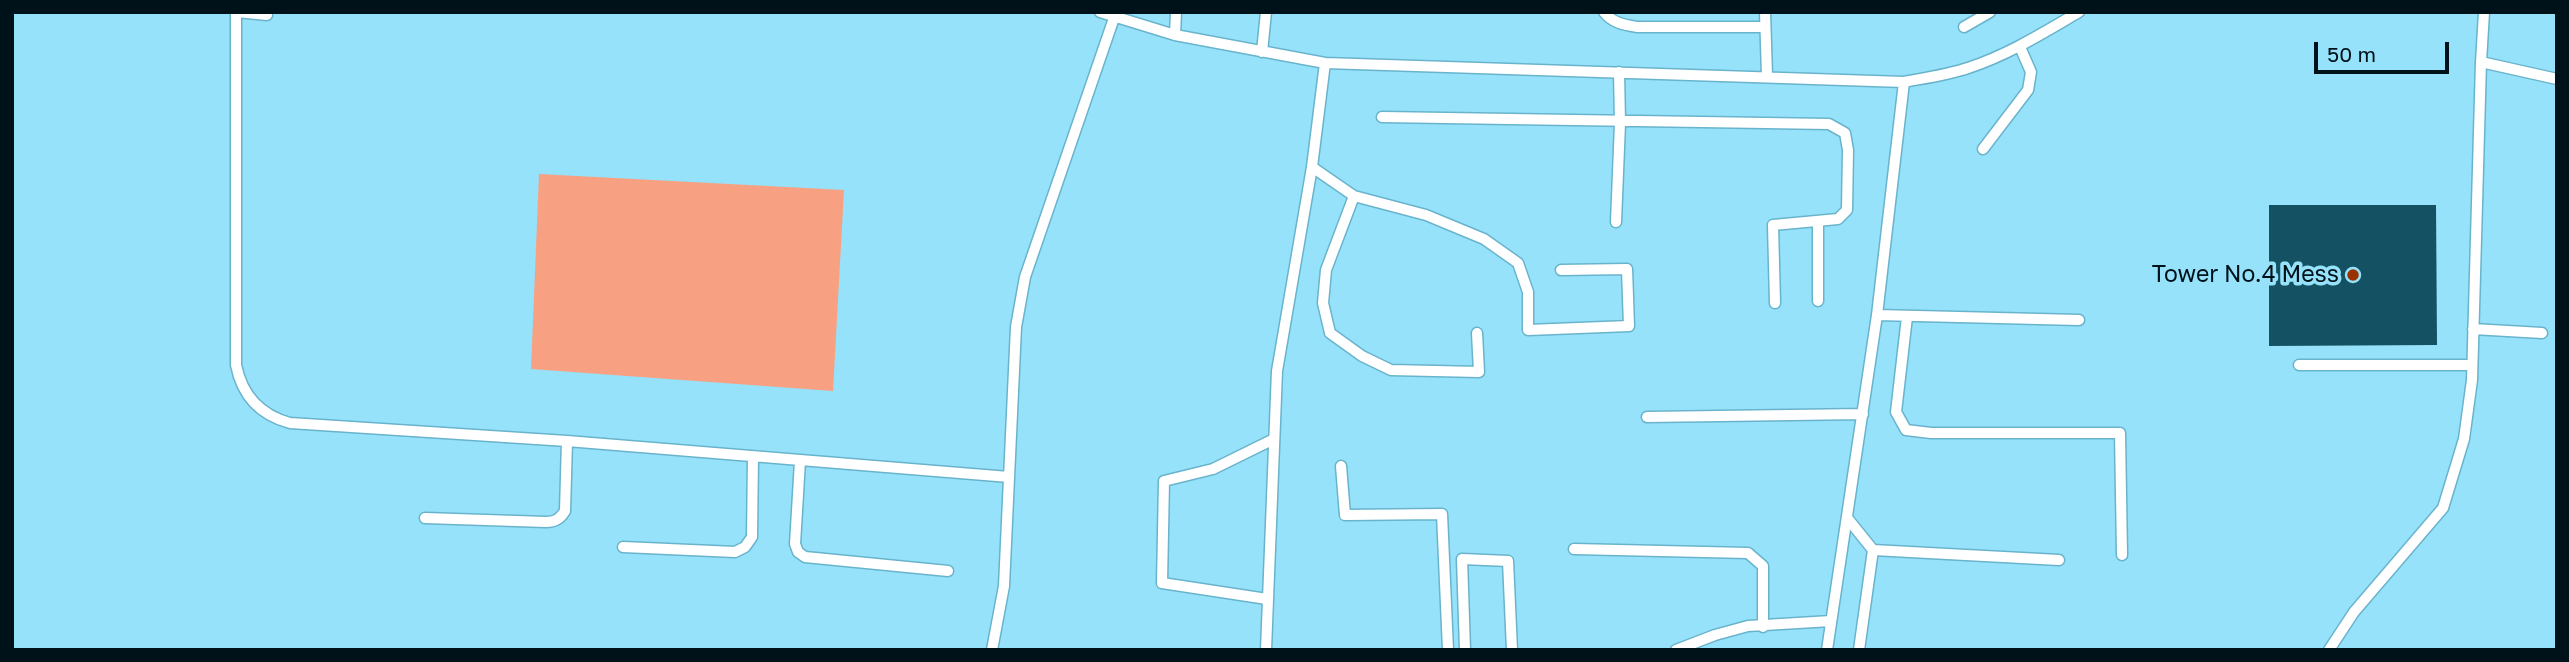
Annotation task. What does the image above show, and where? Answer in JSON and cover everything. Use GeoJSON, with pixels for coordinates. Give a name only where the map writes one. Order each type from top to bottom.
{"type":"FeatureCollection","features":[{"type":"Feature","properties":{"kind":"lane"},"geometry":{"type":"LineString","coordinates":[[267,15],[237,12],[236,365],[239,378],[252,401],[269,415],[290,423],[567,441],[1009,477]]}},
{"type":"Feature","properties":{"kind":"lane"},"geometry":{"type":"LineString","coordinates":[[1100,12],[1175,35],[1325,63],[1904,82],[1966,69],[2020,47],[2079,12]]}},
{"type":"Feature","properties":{"kind":"lane"},"geometry":{"type":"LineString","coordinates":[[1175,35],[1176,12]]}},
{"type":"Feature","properties":{"kind":"lane"},"geometry":{"type":"LineString","coordinates":[[1262,51],[1266,12]]}},
{"type":"Feature","properties":{"kind":"lane"},"geometry":{"type":"LineString","coordinates":[[1604,12],[1621,24],[1637,27],[1765,27]]}},
{"type":"Feature","properties":{"kind":"lane"},"geometry":{"type":"LineString","coordinates":[[1765,12],[1766,76]]}},
{"type":"Feature","properties":{"kind":"lane"},"geometry":{"type":"LineString","coordinates":[[1964,27],[1990,12]]}},
{"type":"Feature","properties":{"kind":"lane"},"geometry":{"type":"LineString","coordinates":[[2329,650],[2354,612],[2443,508],[2464,439],[2472,365],[2484,12]]}},
{"type":"Feature","properties":{"kind":"lane"},"geometry":{"type":"LineString","coordinates":[[992,650],[1004,586],[1016,327],[1025,277],[1114,18]]}},
{"type":"Feature","properties":{"kind":"lane"},"geometry":{"type":"LineString","coordinates":[[1983,149],[2028,90],[2031,72],[2020,47]]}},
{"type":"Feature","properties":{"kind":"lane"},"geometry":{"type":"LineString","coordinates":[[2481,62],[2557,79]]}},
{"type":"Feature","properties":{"kind":"lane"},"geometry":{"type":"LineString","coordinates":[[1266,650],[1277,370],[1312,167],[1325,63]]}},
{"type":"Feature","properties":{"kind":"lane"},"geometry":{"type":"LineString","coordinates":[[1616,222],[1619,72]]}},
{"type":"Feature","properties":{"kind":"lane"},"geometry":{"type":"LineString","coordinates":[[1827,650],[1877,315],[1904,82]]}},
{"type":"Feature","properties":{"kind":"lane"},"geometry":{"type":"LineString","coordinates":[[1382,117],[1829,124],[1845,133],[1848,150],[1847,209],[1838,219],[1773,225],[1775,303]]}},
{"type":"Feature","properties":{"kind":"lane"},"geometry":{"type":"LineString","coordinates":[[1312,167],[1354,196],[1437,220],[1484,239],[1518,263],[1528,292],[1528,330],[1629,326],[1627,269],[1561,270]]}},
{"type":"Feature","properties":{"kind":"lane"},"geometry":{"type":"LineString","coordinates":[[1354,196],[1326,270],[1323,303],[1331,333],[1362,356],[1391,370],[1479,372],[1477,333]]}},
{"type":"Feature","properties":{"kind":"lane"},"geometry":{"type":"LineString","coordinates":[[1818,221],[1818,301]]}},
{"type":"Feature","properties":{"kind":"lane"},"geometry":{"type":"LineString","coordinates":[[1877,315],[2079,320]]}},
{"type":"Feature","properties":{"kind":"lane"},"geometry":{"type":"LineString","coordinates":[[1907,317],[1896,412],[1906,430],[1931,433],[2120,433],[2122,555]]}},
{"type":"Feature","properties":{"kind":"lane"},"geometry":{"type":"LineString","coordinates":[[2473,329],[2542,333]]}},
{"type":"Feature","properties":{"kind":"lane"},"geometry":{"type":"LineString","coordinates":[[2299,365],[2472,365]]}},
{"type":"Feature","properties":{"kind":"lane"},"geometry":{"type":"LineString","coordinates":[[1647,417],[1863,414]]}},
{"type":"Feature","properties":{"kind":"lane"},"geometry":{"type":"LineString","coordinates":[[1267,599],[1162,583],[1164,481],[1213,468],[1274,439]]}},
{"type":"Feature","properties":{"kind":"lane"},"geometry":{"type":"LineString","coordinates":[[425,518],[554,522],[561,518],[565,511],[567,441]]}},
{"type":"Feature","properties":{"kind":"lane"},"geometry":{"type":"LineString","coordinates":[[623,547],[735,552],[746,547],[751,537],[753,457]]}},
{"type":"Feature","properties":{"kind":"lane"},"geometry":{"type":"LineString","coordinates":[[800,461],[795,544],[798,552],[805,557],[948,571]]}},
{"type":"Feature","properties":{"kind":"lane"},"geometry":{"type":"LineString","coordinates":[[1341,466],[1345,515],[1442,513],[1448,650]]}},
{"type":"Feature","properties":{"kind":"lane"},"geometry":{"type":"LineString","coordinates":[[1848,519],[1874,550],[2059,560]]}},
{"type":"Feature","properties":{"kind":"lane"},"geometry":{"type":"LineString","coordinates":[[1574,549],[1748,553],[1763,566],[1763,627]]}},
{"type":"Feature","properties":{"kind":"lane"},"geometry":{"type":"LineString","coordinates":[[1859,650],[1874,550]]}},
{"type":"Feature","properties":{"kind":"lane"},"geometry":{"type":"LineString","coordinates":[[1465,650],[1462,559],[1508,561],[1512,650]]}},
{"type":"Feature","properties":{"kind":"lane"},"geometry":{"type":"LineString","coordinates":[[1676,650],[1748,626],[1832,621]]}},
{"type":"Feature","properties":{"kind":"shaded area"},"geometry":{"type":"Polygon","coordinates":[[[539,174],[844,190],[833,391],[531,369],[539,174]]]}},
{"type":"Feature","properties":{"kind":"building","name":"Tower No.4 Mess"},"geometry":{"type":"Polygon","coordinates":[[[2269,205],[2436,205],[2437,345],[2269,346],[2269,205]]]}},
{"type":"Feature","properties":{"kind":"place","name":"Tower No.4 Mess"},"geometry":{"type":"Point","coordinates":[2353,275]}}]}
